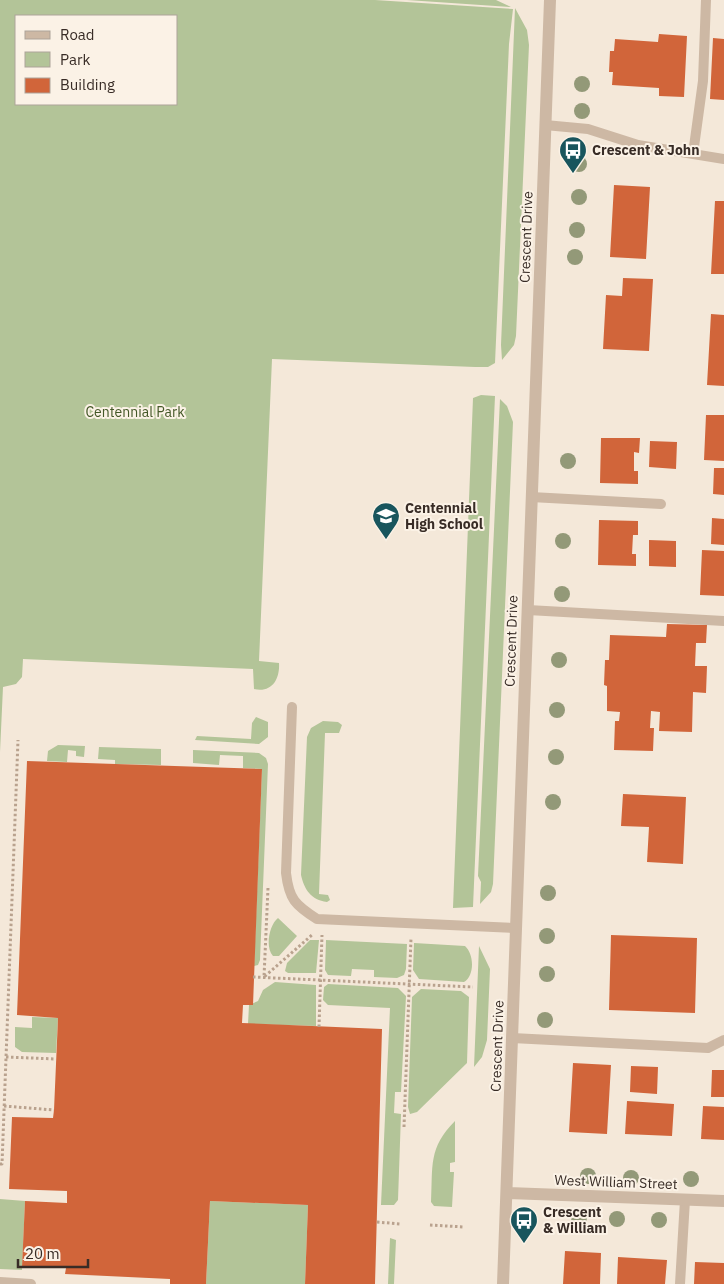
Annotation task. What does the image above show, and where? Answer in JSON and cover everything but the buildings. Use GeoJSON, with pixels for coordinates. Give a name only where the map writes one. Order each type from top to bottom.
{"type":"FeatureCollection","features":[{"type":"Feature","properties":{"kind":"street","name":"Crescent Drive"},"geometry":{"type":"LineString","coordinates":[[503,1284],[550,0]]}},
{"type":"Feature","properties":{"kind":"street","name":"West William Street"},"geometry":{"type":"LineString","coordinates":[[507,1193],[724,1202]]}},
{"type":"Feature","properties":{"kind":"lane"},"geometry":{"type":"LineString","coordinates":[[693,154],[704,81],[706,0]]}},
{"type":"Feature","properties":{"kind":"lane"},"geometry":{"type":"LineString","coordinates":[[545,125],[588,129],[638,145],[724,159]]}},
{"type":"Feature","properties":{"kind":"lane"},"geometry":{"type":"LineString","coordinates":[[531,497],[661,504]]}},
{"type":"Feature","properties":{"kind":"lane"},"geometry":{"type":"LineString","coordinates":[[528,610],[724,621]]}},
{"type":"Feature","properties":{"kind":"lane"},"geometry":{"type":"LineString","coordinates":[[292,707],[286,873],[289,893],[299,907],[317,919],[516,928]]}},
{"type":"Feature","properties":{"kind":"lane"},"geometry":{"type":"LineString","coordinates":[[512,1038],[708,1048],[724,1040]]}},
{"type":"Feature","properties":{"kind":"lane"},"geometry":{"type":"LineString","coordinates":[[680,1284],[685,1200]]}},
{"type":"Feature","properties":{"kind":"lane"},"geometry":{"type":"LineString","coordinates":[[0,1282],[31,1284]]}},
{"type":"Feature","properties":{"kind":"path"},"geometry":{"type":"LineString","coordinates":[[0,1164],[2,1164],[18,740]]}},
{"type":"Feature","properties":{"kind":"path"},"geometry":{"type":"LineString","coordinates":[[264,977],[268,888]]}},
{"type":"Feature","properties":{"kind":"path"},"geometry":{"type":"LineString","coordinates":[[264,977],[312,935]]}},
{"type":"Feature","properties":{"kind":"path"},"geometry":{"type":"LineString","coordinates":[[319,1027],[322,936]]}},
{"type":"Feature","properties":{"kind":"path"},"geometry":{"type":"LineString","coordinates":[[404,1127],[411,939]]}},
{"type":"Feature","properties":{"kind":"path"},"geometry":{"type":"LineString","coordinates":[[253,976],[473,987]]}},
{"type":"Feature","properties":{"kind":"path"},"geometry":{"type":"LineString","coordinates":[[6,1057],[56,1059]]}},
{"type":"Feature","properties":{"kind":"path"},"geometry":{"type":"LineString","coordinates":[[4,1106],[54,1110]]}},
{"type":"Feature","properties":{"kind":"path"},"geometry":{"type":"LineString","coordinates":[[376,1222],[400,1224]]}},
{"type":"Feature","properties":{"kind":"path"},"geometry":{"type":"LineString","coordinates":[[430,1225],[464,1227]]}},
{"type":"Feature","properties":{"kind":"green space","name":"Centennial Park"},"geometry":{"type":"Polygon","coordinates":[[[0,0],[375,0],[513,9],[509,44],[495,363],[488,367],[475,367],[272,359],[259,661],[279,663],[278,674],[274,684],[266,689],[254,689],[253,669],[23,659],[22,677],[16,684],[3,687],[0,752],[0,0]]]}},
{"type":"Feature","properties":{"kind":"green space"},"geometry":{"type":"Polygon","coordinates":[[[407,0],[496,0],[511,7],[407,0]]]}},
{"type":"Feature","properties":{"kind":"green space"},"geometry":{"type":"Polygon","coordinates":[[[515,8],[527,30],[529,45],[516,336],[514,345],[502,360],[501,345],[515,8]]]}},
{"type":"Feature","properties":{"kind":"green space"},"geometry":{"type":"Polygon","coordinates":[[[481,395],[495,396],[473,907],[453,908],[473,398],[481,395]]]}},
{"type":"Feature","properties":{"kind":"green space"},"geometry":{"type":"Polygon","coordinates":[[[500,399],[507,406],[513,422],[493,884],[491,892],[480,904],[481,882],[478,876],[500,399]]]}},
{"type":"Feature","properties":{"kind":"green space"},"geometry":{"type":"Polygon","coordinates":[[[256,717],[268,722],[268,737],[259,744],[195,740],[197,736],[251,739],[252,723],[256,717]]]}},
{"type":"Feature","properties":{"kind":"green space"},"geometry":{"type":"Polygon","coordinates":[[[323,721],[338,722],[342,725],[339,733],[325,733],[319,894],[328,895],[330,900],[327,902],[317,899],[309,893],[301,875],[307,737],[311,728],[323,721]]]}},
{"type":"Feature","properties":{"kind":"green space"},"geometry":{"type":"Polygon","coordinates":[[[58,745],[85,746],[84,757],[76,756],[76,751],[68,750],[67,762],[47,761],[48,751],[58,745]]]}},
{"type":"Feature","properties":{"kind":"green space"},"geometry":{"type":"Polygon","coordinates":[[[99,747],[161,749],[161,765],[115,764],[115,760],[98,759],[99,747]]]}},
{"type":"Feature","properties":{"kind":"green space"},"geometry":{"type":"Polygon","coordinates":[[[193,750],[259,753],[266,758],[268,764],[260,960],[258,965],[254,966],[262,769],[243,768],[243,756],[220,755],[219,765],[193,763],[193,750]]]}},
{"type":"Feature","properties":{"kind":"green space"},"geometry":{"type":"Polygon","coordinates":[[[278,918],[297,936],[279,956],[273,956],[269,948],[269,937],[272,926],[278,918]]]}},
{"type":"Feature","properties":{"kind":"green space"},"geometry":{"type":"Polygon","coordinates":[[[310,940],[319,940],[316,973],[288,973],[285,971],[287,963],[310,940]]]}},
{"type":"Feature","properties":{"kind":"green space"},"geometry":{"type":"Polygon","coordinates":[[[326,940],[407,944],[404,975],[397,978],[374,977],[374,970],[352,969],[351,976],[328,975],[325,970],[326,940]]]}},
{"type":"Feature","properties":{"kind":"green space"},"geometry":{"type":"Polygon","coordinates":[[[414,943],[465,946],[472,959],[472,970],[468,979],[464,982],[419,979],[413,970],[414,943]]]}},
{"type":"Feature","properties":{"kind":"green space"},"geometry":{"type":"Polygon","coordinates":[[[479,946],[490,969],[487,1040],[482,1057],[474,1067],[479,946]]]}},
{"type":"Feature","properties":{"kind":"green space"},"geometry":{"type":"Polygon","coordinates":[[[275,982],[316,985],[316,1026],[248,1024],[249,1005],[258,1001],[263,990],[275,982]]]}},
{"type":"Feature","properties":{"kind":"green space"},"geometry":{"type":"Polygon","coordinates":[[[328,984],[398,988],[406,996],[401,1092],[395,1092],[394,1113],[401,1114],[398,1200],[394,1205],[381,1205],[390,1008],[328,1005],[323,1000],[324,987],[328,984]]]}},
{"type":"Feature","properties":{"kind":"green space"},"geometry":{"type":"Polygon","coordinates":[[[421,989],[461,991],[469,997],[467,1063],[417,1112],[410,1114],[408,1107],[412,997],[421,989]]]}},
{"type":"Feature","properties":{"kind":"green space"},"geometry":{"type":"Polygon","coordinates":[[[32,1017],[58,1018],[56,1053],[22,1052],[15,1047],[15,1027],[32,1028],[32,1017]]]}},
{"type":"Feature","properties":{"kind":"green space"},"geometry":{"type":"Polygon","coordinates":[[[455,1121],[455,1162],[450,1163],[450,1172],[454,1172],[452,1207],[434,1206],[431,1202],[432,1168],[436,1149],[446,1131],[455,1121]]]}},
{"type":"Feature","properties":{"kind":"green space"},"geometry":{"type":"Polygon","coordinates":[[[0,1199],[25,1201],[22,1270],[0,1269],[0,1199]]]}},
{"type":"Feature","properties":{"kind":"green space"},"geometry":{"type":"Polygon","coordinates":[[[210,1201],[308,1205],[305,1284],[206,1284],[210,1201]]]}},
{"type":"Feature","properties":{"kind":"green space"},"geometry":{"type":"Polygon","coordinates":[[[390,1238],[396,1240],[394,1284],[388,1284],[390,1238]]]}},
{"type":"Feature","properties":{"kind":"place","name":"Crescent & John"},"geometry":{"type":"Point","coordinates":[573,174]}},
{"type":"Feature","properties":{"kind":"place","name":"Centennial High School"},"geometry":{"type":"Point","coordinates":[386,540]}},
{"type":"Feature","properties":{"kind":"place","name":"Crescent & William"},"geometry":{"type":"Point","coordinates":[524,1244]}}]}
